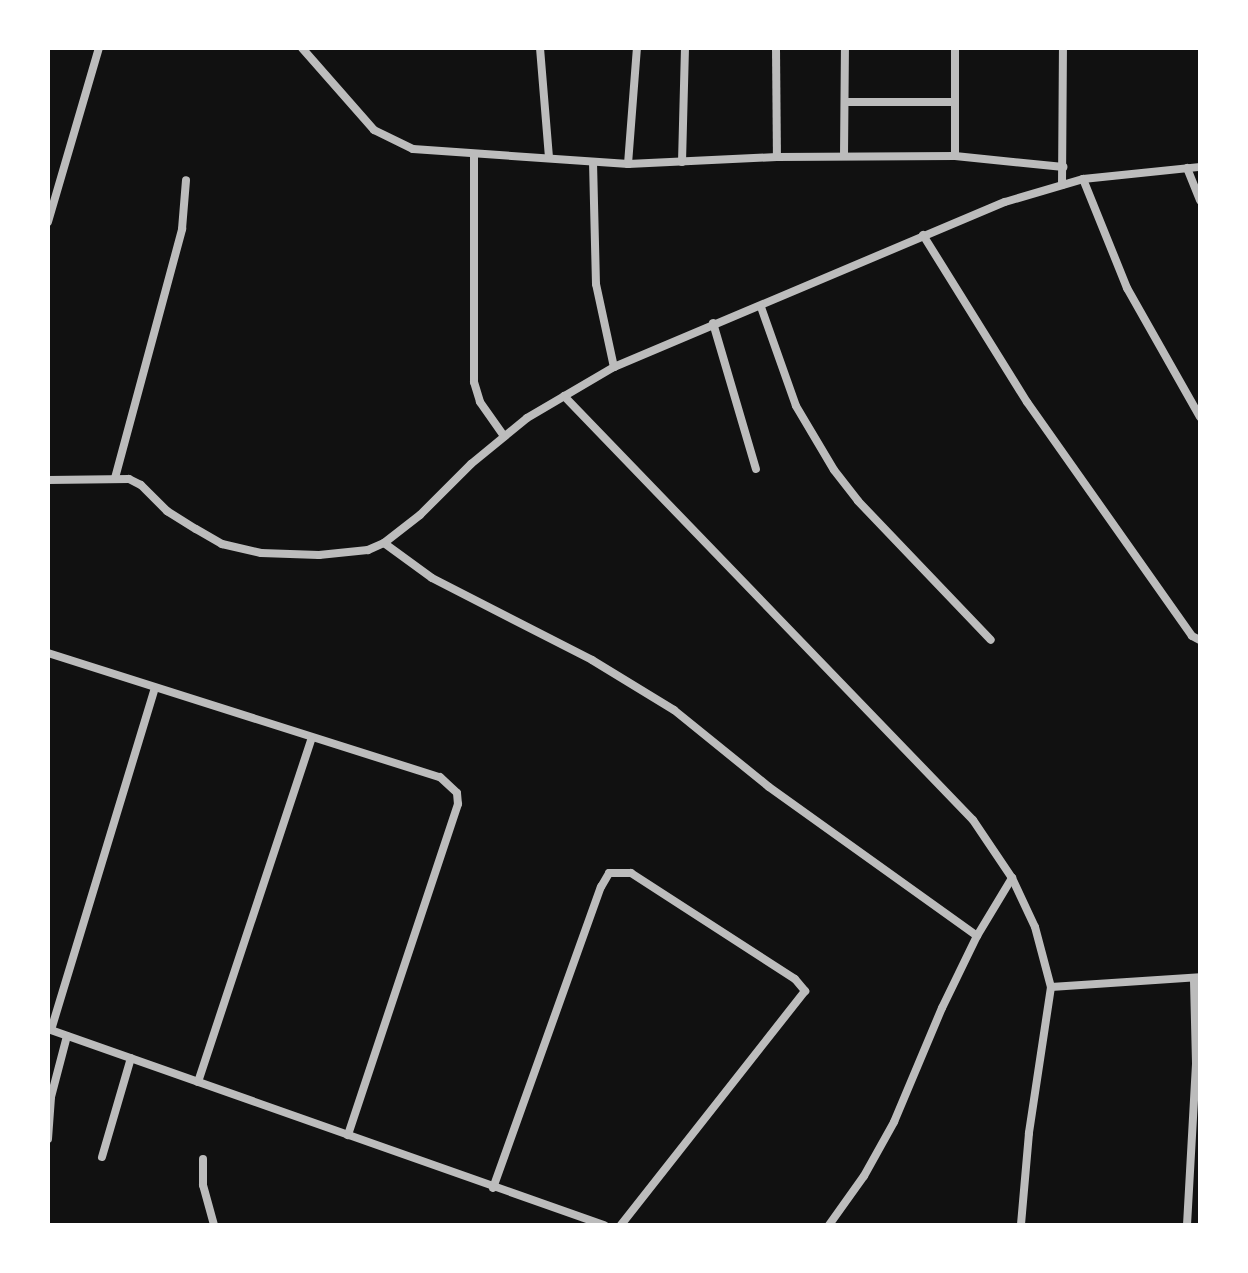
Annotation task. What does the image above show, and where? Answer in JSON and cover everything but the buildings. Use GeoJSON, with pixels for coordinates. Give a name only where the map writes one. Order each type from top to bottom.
{"type":"FeatureCollection","features":[{"type":"Feature","properties":{"kind":"street"},"geometry":{"type":"LineString","coordinates":[[48,222],[99,48]]}},
{"type":"Feature","properties":{"kind":"street"},"geometry":{"type":"LineString","coordinates":[[302,48],[374,130],[413,149],[474,156],[628,164],[777,157],[955,156],[1063,167]]}},
{"type":"Feature","properties":{"kind":"street"},"geometry":{"type":"LineString","coordinates":[[540,48],[549,158]]}},
{"type":"Feature","properties":{"kind":"street"},"geometry":{"type":"LineString","coordinates":[[628,164],[637,48]]}},
{"type":"Feature","properties":{"kind":"street"},"geometry":{"type":"LineString","coordinates":[[682,162],[685,48]]}},
{"type":"Feature","properties":{"kind":"street"},"geometry":{"type":"LineString","coordinates":[[776,48],[777,157]]}},
{"type":"Feature","properties":{"kind":"street"},"geometry":{"type":"LineString","coordinates":[[844,156],[845,48]]}},
{"type":"Feature","properties":{"kind":"street"},"geometry":{"type":"LineString","coordinates":[[955,48],[955,156]]}},
{"type":"Feature","properties":{"kind":"street"},"geometry":{"type":"LineString","coordinates":[[1062,185],[1063,48]]}},
{"type":"Feature","properties":{"kind":"street"},"geometry":{"type":"LineString","coordinates":[[845,102],[955,102]]}},
{"type":"Feature","properties":{"kind":"street"},"geometry":{"type":"LineString","coordinates":[[474,156],[474,382],[480,402],[504,436]]}},
{"type":"Feature","properties":{"kind":"street"},"geometry":{"type":"LineString","coordinates":[[593,162],[596,284],[614,367]]}},
{"type":"Feature","properties":{"kind":"street"},"geometry":{"type":"LineString","coordinates":[[48,480],[129,479],[141,485],[167,511],[222,544],[281,555],[368,550],[384,543],[420,515],[504,436],[614,367],[1005,202],[1083,179],[1200,167]]}},
{"type":"Feature","properties":{"kind":"street"},"geometry":{"type":"LineString","coordinates":[[1187,168],[1200,200]]}},
{"type":"Feature","properties":{"kind":"street"},"geometry":{"type":"LineString","coordinates":[[1083,179],[1127,288],[1200,417]]}},
{"type":"Feature","properties":{"kind":"street"},"geometry":{"type":"LineString","coordinates":[[115,478],[182,229],[186,180]]}},
{"type":"Feature","properties":{"kind":"street"},"geometry":{"type":"LineString","coordinates":[[923,235],[1027,402],[1161,594],[1192,636],[1200,640]]}},
{"type":"Feature","properties":{"kind":"street"},"geometry":{"type":"LineString","coordinates":[[761,307],[796,406],[834,470],[858,501],[991,640]]}},
{"type":"Feature","properties":{"kind":"street"},"geometry":{"type":"LineString","coordinates":[[713,323],[756,469]]}},
{"type":"Feature","properties":{"kind":"street"},"geometry":{"type":"LineString","coordinates":[[564,396],[973,820],[1012,878],[1035,927],[1051,987],[1029,1133],[1021,1225]]}},
{"type":"Feature","properties":{"kind":"street"},"geometry":{"type":"LineString","coordinates":[[384,543],[432,578],[592,660],[674,710],[769,787],[977,936]]}},
{"type":"Feature","properties":{"kind":"street"},"geometry":{"type":"LineString","coordinates":[[48,653],[440,777],[452,786],[458,804],[348,1135]]}},
{"type":"Feature","properties":{"kind":"street"},"geometry":{"type":"LineString","coordinates":[[155,688],[49,1030],[604,1225]]}},
{"type":"Feature","properties":{"kind":"street"},"geometry":{"type":"LineString","coordinates":[[198,1082],[312,738]]}},
{"type":"Feature","properties":{"kind":"street"},"geometry":{"type":"LineString","coordinates":[[493,1188],[585,925],[609,873],[631,873],[795,979],[805,991],[796,1007],[621,1225]]}},
{"type":"Feature","properties":{"kind":"street"},"geometry":{"type":"LineString","coordinates":[[829,1225],[864,1176],[894,1122],[942,1008],[977,936],[1012,878]]}},
{"type":"Feature","properties":{"kind":"street"},"geometry":{"type":"LineString","coordinates":[[1051,987],[1197,978],[1196,1063],[1187,1225]]}},
{"type":"Feature","properties":{"kind":"street"},"geometry":{"type":"LineString","coordinates":[[48,1139],[51,1097],[67,1036]]}},
{"type":"Feature","properties":{"kind":"street"},"geometry":{"type":"LineString","coordinates":[[102,1157],[131,1058]]}},
{"type":"Feature","properties":{"kind":"street"},"geometry":{"type":"LineString","coordinates":[[203,1159],[203,1185],[214,1225]]}}]}
